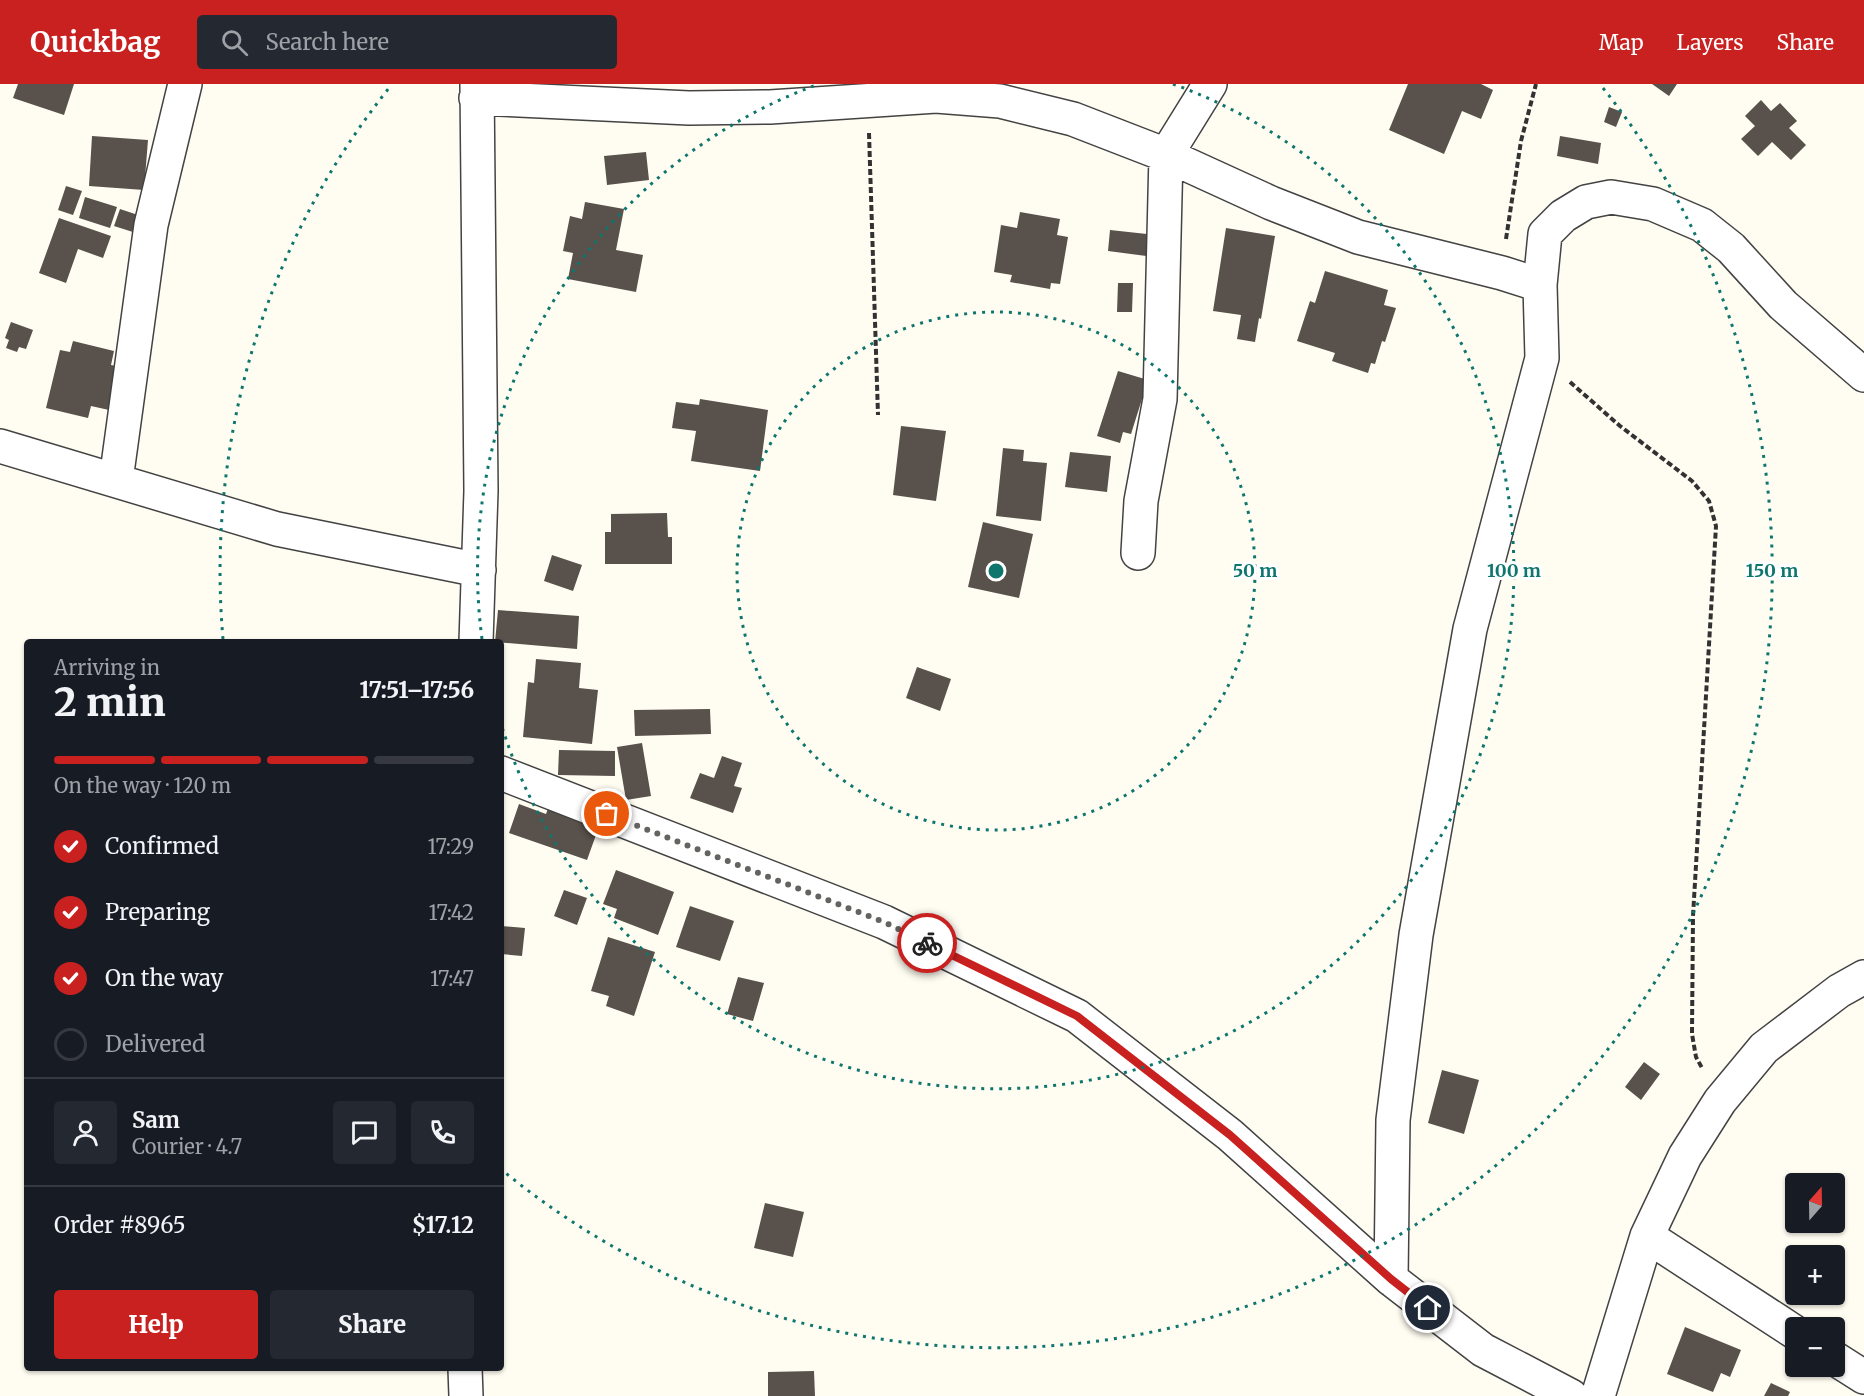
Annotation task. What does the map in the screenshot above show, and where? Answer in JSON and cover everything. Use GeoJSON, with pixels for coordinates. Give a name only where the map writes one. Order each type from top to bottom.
{"type":"FeatureCollection","features":[{"type":"Feature","properties":{"kind":"street"},"geometry":{"type":"LineString","coordinates":[[116,480],[151,225],[185,84]]}},
{"type":"Feature","properties":{"kind":"street"},"geometry":{"type":"LineString","coordinates":[[1138,553],[1141,501],[1160,399],[1166,155],[1210,84]]}},
{"type":"Feature","properties":{"kind":"street"},"geometry":{"type":"LineString","coordinates":[[476,639],[481,491],[476,91],[689,108],[770,107],[936,96],[1000,101],[1073,119],[1166,155],[1271,203],[1358,237],[1502,273],[1540,285]]}},
{"type":"Feature","properties":{"kind":"street"},"geometry":{"type":"LineString","coordinates":[[1391,1279],[1393,1120],[1416,935],[1470,629],[1542,358],[1540,285],[1545,234],[1563,216],[1586,202],[1611,197],[1653,204],[1702,225],[1731,248],[1783,304],[1864,375]]}},
{"type":"Feature","properties":{"kind":"street"},"geometry":{"type":"LineString","coordinates":[[0,446],[277,529],[479,570]]}},
{"type":"Feature","properties":{"kind":"street"},"geometry":{"type":"LineString","coordinates":[[504,774],[884,922],[1077,1016],[1230,1135],[1391,1279],[1483,1350],[1571,1396]]}},
{"type":"Feature","properties":{"kind":"street"},"geometry":{"type":"LineString","coordinates":[[1599,1396],[1647,1236],[1685,1156],[1720,1101],[1764,1048],[1839,991],[1864,977]]}},
{"type":"Feature","properties":{"kind":"street"},"geometry":{"type":"LineString","coordinates":[[1647,1236],[1785,1326]]}},
{"type":"Feature","properties":{"kind":"street"},"geometry":{"type":"LineString","coordinates":[[1845,1365],[1864,1377]]}},
{"type":"Feature","properties":{"kind":"street"},"geometry":{"type":"LineString","coordinates":[[465,1371],[466,1396]]}},
{"type":"Feature","properties":{"kind":"path"},"geometry":{"type":"LineString","coordinates":[[1502,273],[1521,141],[1536,84]]}},
{"type":"Feature","properties":{"kind":"path"},"geometry":{"type":"LineString","coordinates":[[867,99],[878,416]]}},
{"type":"Feature","properties":{"kind":"path"},"geometry":{"type":"LineString","coordinates":[[1542,358],[1620,426],[1692,482],[1709,501],[1716,526],[1693,916],[1692,1034],[1696,1057],[1720,1101]]}},
{"type":"Feature","properties":{"kind":"building"},"geometry":{"type":"Polygon","coordinates":[[[18,84],[74,84],[64,115],[13,98],[18,84]]]}},
{"type":"Feature","properties":{"kind":"building"},"geometry":{"type":"Polygon","coordinates":[[[1408,84],[1481,84],[1493,90],[1481,119],[1462,111],[1444,154],[1389,130],[1408,84]]]}},
{"type":"Feature","properties":{"kind":"building"},"geometry":{"type":"Polygon","coordinates":[[[1652,84],[1677,84],[1669,96],[1652,84]]]}},
{"type":"Feature","properties":{"kind":"building"},"geometry":{"type":"Polygon","coordinates":[[[1761,100],[1771,111],[1780,103],[1797,121],[1789,128],[1806,145],[1791,160],[1772,142],[1758,156],[1741,139],[1755,126],[1745,116],[1761,100]]]}},
{"type":"Feature","properties":{"kind":"building"},"geometry":{"type":"Polygon","coordinates":[[[1609,107],[1622,112],[1616,127],[1604,122],[1609,107]]]}},
{"type":"Feature","properties":{"kind":"building"},"geometry":{"type":"Polygon","coordinates":[[[92,136],[148,140],[144,190],[89,186],[92,136]]]}},
{"type":"Feature","properties":{"kind":"building"},"geometry":{"type":"Polygon","coordinates":[[[1560,136],[1601,143],[1598,164],[1557,156],[1560,136]]]}},
{"type":"Feature","properties":{"kind":"building"},"geometry":{"type":"Polygon","coordinates":[[[646,152],[649,180],[607,185],[604,156],[646,152]]]}},
{"type":"Feature","properties":{"kind":"building"},"geometry":{"type":"Polygon","coordinates":[[[66,186],[82,191],[73,215],[58,210],[66,186]]]}},
{"type":"Feature","properties":{"kind":"building"},"geometry":{"type":"Polygon","coordinates":[[[85,197],[117,207],[110,228],[79,218],[85,197]]]}},
{"type":"Feature","properties":{"kind":"building"},"geometry":{"type":"Polygon","coordinates":[[[585,202],[624,209],[616,250],[643,255],[636,292],[568,279],[573,253],[563,251],[570,216],[582,219],[585,202]]]}},
{"type":"Feature","properties":{"kind":"building"},"geometry":{"type":"Polygon","coordinates":[[[120,209],[141,216],[136,233],[114,226],[120,209]]]}},
{"type":"Feature","properties":{"kind":"building"},"geometry":{"type":"Polygon","coordinates":[[[1020,212],[1060,219],[1057,235],[1068,237],[1060,284],[1051,283],[1050,289],[1010,282],[1012,275],[994,272],[1001,225],[1017,228],[1020,212]]]}},
{"type":"Feature","properties":{"kind":"building"},"geometry":{"type":"Polygon","coordinates":[[[59,218],[111,236],[103,258],[78,249],[66,283],[39,273],[59,218]]]}},
{"type":"Feature","properties":{"kind":"building"},"geometry":{"type":"Polygon","coordinates":[[[1226,228],[1275,236],[1255,342],[1237,339],[1241,315],[1213,311],[1226,228]]]}},
{"type":"Feature","properties":{"kind":"building"},"geometry":{"type":"Polygon","coordinates":[[[1110,230],[1156,235],[1154,257],[1108,251],[1110,230]]]}},
{"type":"Feature","properties":{"kind":"building"},"geometry":{"type":"Polygon","coordinates":[[[1325,271],[1388,290],[1384,305],[1396,308],[1385,342],[1382,341],[1375,364],[1371,363],[1368,373],[1332,361],[1335,353],[1297,341],[1310,301],[1315,303],[1325,271]]]}},
{"type":"Feature","properties":{"kind":"building"},"geometry":{"type":"Polygon","coordinates":[[[1118,283],[1133,283],[1132,312],[1117,312],[1118,283]]]}},
{"type":"Feature","properties":{"kind":"building"},"geometry":{"type":"Polygon","coordinates":[[[11,322],[33,330],[26,349],[19,347],[17,352],[6,348],[9,340],[5,338],[11,322]]]}},
{"type":"Feature","properties":{"kind":"building"},"geometry":{"type":"Polygon","coordinates":[[[73,341],[114,351],[111,365],[121,367],[109,410],[91,406],[88,418],[46,408],[60,350],[70,352],[73,341]]]}},
{"type":"Feature","properties":{"kind":"building"},"geometry":{"type":"Polygon","coordinates":[[[1118,371],[1148,380],[1131,434],[1123,432],[1120,443],[1097,436],[1118,371]]]}},
{"type":"Feature","properties":{"kind":"building"},"geometry":{"type":"Polygon","coordinates":[[[700,399],[768,410],[760,471],[691,461],[696,431],[672,428],[676,402],[699,405],[700,399]]]}},
{"type":"Feature","properties":{"kind":"building"},"geometry":{"type":"Polygon","coordinates":[[[901,426],[946,431],[936,501],[893,495],[901,426]]]}},
{"type":"Feature","properties":{"kind":"building"},"geometry":{"type":"Polygon","coordinates":[[[1003,448],[1024,450],[1023,461],[1047,463],[1041,521],[996,516],[1003,448]]]}},
{"type":"Feature","properties":{"kind":"building"},"geometry":{"type":"Polygon","coordinates":[[[1070,452],[1111,456],[1107,492],[1065,487],[1070,452]]]}},
{"type":"Feature","properties":{"kind":"building"},"geometry":{"type":"Polygon","coordinates":[[[667,513],[668,537],[672,537],[672,564],[605,564],[605,532],[611,532],[611,514],[667,513]]]}},
{"type":"Feature","properties":{"kind":"building"},"geometry":{"type":"Polygon","coordinates":[[[983,522],[1033,534],[1019,598],[968,587],[983,522]]]}},
{"type":"Feature","properties":{"kind":"building"},"geometry":{"type":"Polygon","coordinates":[[[552,555],[582,565],[573,591],[544,581],[552,555]]]}},
{"type":"Feature","properties":{"kind":"building"},"geometry":{"type":"Polygon","coordinates":[[[498,610],[579,616],[577,649],[504,643],[504,639],[495,639],[498,610]]]}},
{"type":"Feature","properties":{"kind":"building"},"geometry":{"type":"Polygon","coordinates":[[[536,659],[581,663],[579,688],[598,690],[592,744],[523,737],[528,682],[534,683],[536,659]]]}},
{"type":"Feature","properties":{"kind":"building"},"geometry":{"type":"Polygon","coordinates":[[[917,667],[951,679],[940,711],[906,698],[917,667]]]}},
{"type":"Feature","properties":{"kind":"building"},"geometry":{"type":"Polygon","coordinates":[[[710,709],[711,734],[635,736],[634,710],[710,709]]]}},
{"type":"Feature","properties":{"kind":"building"},"geometry":{"type":"Polygon","coordinates":[[[642,743],[651,796],[626,800],[617,747],[642,743]]]}},
{"type":"Feature","properties":{"kind":"building"},"geometry":{"type":"Polygon","coordinates":[[[559,750],[615,751],[615,776],[558,775],[559,750]]]}},
{"type":"Feature","properties":{"kind":"building"},"geometry":{"type":"Polygon","coordinates":[[[722,756],[742,763],[734,786],[742,788],[733,813],[690,798],[700,773],[714,778],[722,756]]]}},
{"type":"Feature","properties":{"kind":"building"},"geometry":{"type":"Polygon","coordinates":[[[550,803],[601,821],[587,860],[509,833],[519,804],[546,814],[550,803]]]}},
{"type":"Feature","properties":{"kind":"building"},"geometry":{"type":"Polygon","coordinates":[[[616,870],[674,892],[658,935],[614,918],[617,909],[603,904],[616,870]]]}},
{"type":"Feature","properties":{"kind":"building"},"geometry":{"type":"Polygon","coordinates":[[[564,890],[587,898],[577,925],[554,916],[564,890]]]}},
{"type":"Feature","properties":{"kind":"building"},"geometry":{"type":"Polygon","coordinates":[[[690,906],[734,921],[720,961],[676,947],[690,906]]]}},
{"type":"Feature","properties":{"kind":"building"},"geometry":{"type":"Polygon","coordinates":[[[504,926],[525,928],[522,956],[504,954],[504,926]]]}},
{"type":"Feature","properties":{"kind":"building"},"geometry":{"type":"Polygon","coordinates":[[[608,937],[655,952],[634,1016],[606,1006],[609,996],[591,991],[608,937]]]}},
{"type":"Feature","properties":{"kind":"building"},"geometry":{"type":"Polygon","coordinates":[[[738,977],[764,983],[753,1021],[727,1014],[738,977]]]}},
{"type":"Feature","properties":{"kind":"building"},"geometry":{"type":"Polygon","coordinates":[[[1644,1062],[1660,1074],[1641,1100],[1625,1087],[1644,1062]]]}},
{"type":"Feature","properties":{"kind":"building"},"geometry":{"type":"Polygon","coordinates":[[[1442,1070],[1479,1080],[1464,1134],[1428,1123],[1442,1070]]]}},
{"type":"Feature","properties":{"kind":"building"},"geometry":{"type":"Polygon","coordinates":[[[765,1203],[804,1212],[793,1257],[754,1248],[765,1203]]]}},
{"type":"Feature","properties":{"kind":"building"},"geometry":{"type":"Polygon","coordinates":[[[1685,1327],[1741,1350],[1730,1377],[1721,1373],[1713,1392],[1667,1374],[1685,1327]]]}},
{"type":"Feature","properties":{"kind":"building"},"geometry":{"type":"Polygon","coordinates":[[[814,1371],[815,1396],[768,1396],[768,1372],[814,1371]]]}},
{"type":"Feature","properties":{"kind":"building"},"geometry":{"type":"Polygon","coordinates":[[[1771,1383],[1790,1392],[1788,1396],[1764,1396],[1771,1383]]]}},
{"type":"Feature","properties":{"kind":"way so far"},"geometry":{"type":"LineString","coordinates":[[607,814],[884,922],[927,943]]}},
{"type":"Feature","properties":{"kind":"route"},"geometry":{"type":"LineString","coordinates":[[927,943],[1077,1016],[1230,1135],[1391,1279],[1428,1308]]}}]}
